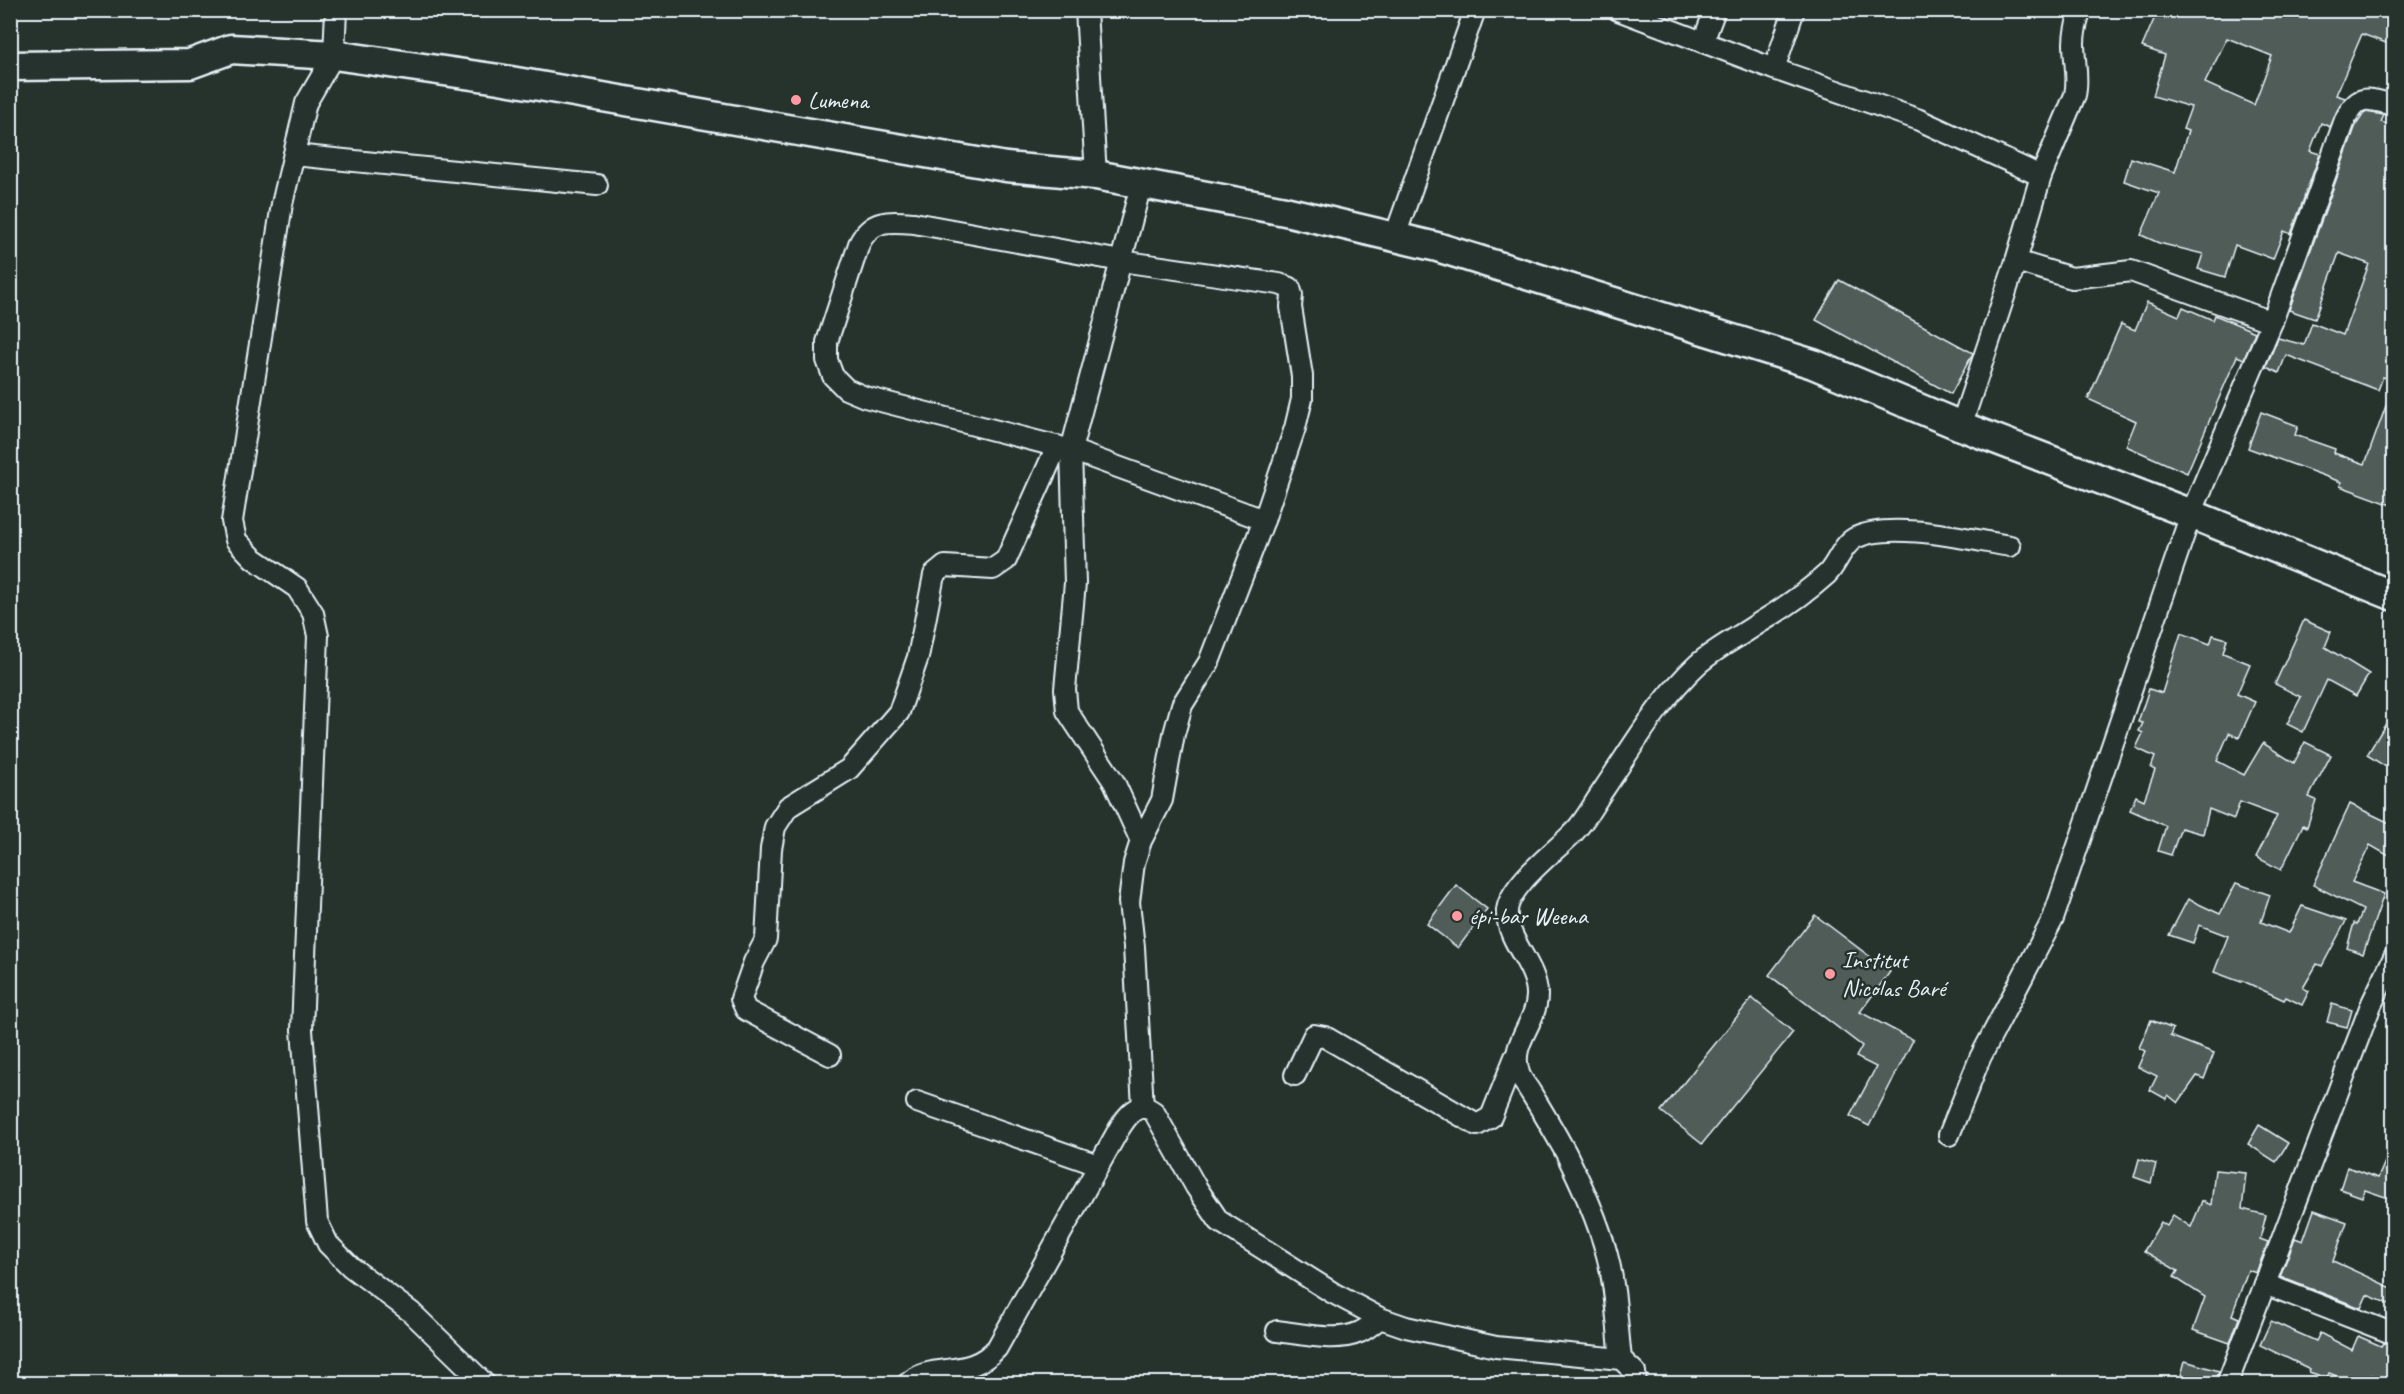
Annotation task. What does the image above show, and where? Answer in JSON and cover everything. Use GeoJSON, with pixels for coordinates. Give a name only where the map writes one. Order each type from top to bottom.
{"type":"FeatureCollection","features":[{"type":"Feature","properties":{"kind":"main road"},"geometry":{"type":"LineString","coordinates":[[10,66],[190,64],[231,49],[334,55],[499,79],[1006,167],[1096,175],[1285,211],[1448,250],[1813,364],[1961,426],[2191,514],[2394,596]]}},
{"type":"Feature","properties":{"kind":"street"},"geometry":{"type":"LineString","coordinates":[[336,10],[334,55],[306,103],[282,204],[232,521],[236,540],[253,558],[297,588],[312,613],[318,636],[302,1030],[317,1221],[328,1244],[351,1267],[411,1312],[468,1370],[485,1383]]}},
{"type":"Feature","properties":{"kind":"street"},"geometry":{"type":"LineString","coordinates":[[1086,10],[1096,175]]}},
{"type":"Feature","properties":{"kind":"street"},"geometry":{"type":"LineString","coordinates":[[1395,236],[1475,10]]}},
{"type":"Feature","properties":{"kind":"street"},"geometry":{"type":"LineString","coordinates":[[1618,10],[1639,14],[1774,69],[1917,119],[2041,176]]}},
{"type":"Feature","properties":{"kind":"street"},"geometry":{"type":"LineString","coordinates":[[1703,42],[1715,10]]}},
{"type":"Feature","properties":{"kind":"street"},"geometry":{"type":"LineString","coordinates":[[1774,69],[1794,10]]}},
{"type":"Feature","properties":{"kind":"street"},"geometry":{"type":"LineString","coordinates":[[1961,426],[2016,261],[2041,176],[2077,89],[2074,41],[2075,26],[2081,10]]}},
{"type":"Feature","properties":{"kind":"street"},"geometry":{"type":"LineString","coordinates":[[1949,1135],[1980,1058],[2052,919],[2191,514],[2272,322],[2350,108],[2364,98],[2394,105]]}},
{"type":"Feature","properties":{"kind":"street"},"geometry":{"type":"LineString","coordinates":[[294,155],[597,185]]}},
{"type":"Feature","properties":{"kind":"street"},"geometry":{"type":"LineString","coordinates":[[830,1055],[746,1010],[741,999],[754,962],[766,939],[774,827],[788,807],[849,769],[899,712],[918,657],[934,575],[945,566],[993,569],[1006,560],[1064,448],[1121,261],[1141,185]]}},
{"type":"Feature","properties":{"kind":"street"},"geometry":{"type":"LineString","coordinates":[[1143,1108],[1134,947],[1129,902],[1134,863],[1141,841],[1162,800],[1174,734],[1182,705],[1209,662],[1264,520],[1295,428],[1302,399],[1300,356],[1290,288],[1279,284],[1121,261],[915,223],[878,224],[865,232],[827,342],[827,360],[833,376],[846,389],[865,398],[1064,448],[1264,520]]}},
{"type":"Feature","properties":{"kind":"street"},"geometry":{"type":"LineString","coordinates":[[2016,261],[2072,278],[2131,271],[2272,322]]}},
{"type":"Feature","properties":{"kind":"street"},"geometry":{"type":"LineString","coordinates":[[1064,448],[1075,583],[1065,689],[1067,711],[1114,782],[1141,841]]}},
{"type":"Feature","properties":{"kind":"street"},"geometry":{"type":"LineString","coordinates":[[1295,1075],[1314,1035],[1325,1037],[1477,1125],[1491,1117],[1520,1039],[1534,1012],[1537,997],[1536,984],[1510,928],[1507,904],[1515,890],[1577,829],[1647,725],[1698,664],[1724,644],[1757,625],[1815,585],[1833,568],[1846,545],[1856,538],[1894,531],[1924,532],[2010,546]]}},
{"type":"Feature","properties":{"kind":"street"},"geometry":{"type":"LineString","coordinates":[[2227,1383],[2371,1005],[2394,957]]}},
{"type":"Feature","properties":{"kind":"street"},"geometry":{"type":"LineString","coordinates":[[1515,1057],[1520,1076],[1564,1151],[1598,1222],[1608,1259],[1621,1359]]}},
{"type":"Feature","properties":{"kind":"street"},"geometry":{"type":"LineString","coordinates":[[917,1102],[1098,1165]]}},
{"type":"Feature","properties":{"kind":"street"},"geometry":{"type":"LineString","coordinates":[[907,1383],[914,1377],[967,1369],[987,1360],[997,1348],[1125,1119],[1136,1109],[1149,1108],[1154,1112],[1196,1187],[1219,1221],[1333,1293],[1380,1318],[1406,1327],[1496,1347],[1621,1359],[1635,1372],[1636,1383]]}},
{"type":"Feature","properties":{"kind":"street"},"geometry":{"type":"LineString","coordinates":[[2265,1284],[2394,1334]]}},
{"type":"Feature","properties":{"kind":"street"},"geometry":{"type":"LineString","coordinates":[[1277,1331],[1334,1337],[1350,1335],[1361,1332],[1380,1318]]}},
{"type":"Feature","properties":{"kind":"building"},"geometry":{"type":"Polygon","coordinates":[[[2158,10],[2394,10],[2394,46],[2362,34],[2336,95],[2345,98],[2330,127],[2321,123],[2310,151],[2320,154],[2291,234],[2284,231],[2273,259],[2235,245],[2225,277],[2198,269],[2203,254],[2159,243],[2141,235],[2159,193],[2124,181],[2131,158],[2175,172],[2188,131],[2183,129],[2191,107],[2153,96],[2165,55],[2142,47],[2158,10]],[[2227,38],[2205,83],[2254,105],[2272,56],[2227,38]]]}},
{"type":"Feature","properties":{"kind":"building"},"geometry":{"type":"Polygon","coordinates":[[[2365,112],[2384,115],[2381,122],[2394,126],[2394,380],[2383,377],[2378,390],[2286,355],[2279,373],[2266,367],[2278,338],[2304,345],[2312,323],[2343,335],[2369,264],[2339,253],[2315,319],[2289,310],[2356,125],[2365,112]]]}},
{"type":"Feature","properties":{"kind":"building"},"geometry":{"type":"Polygon","coordinates":[[[1839,280],[1973,353],[1951,394],[1816,320],[1839,280]]]}},
{"type":"Feature","properties":{"kind":"building"},"geometry":{"type":"Polygon","coordinates":[[[2147,302],[2179,316],[2183,307],[2213,320],[2215,315],[2255,332],[2244,359],[2237,356],[2187,473],[2126,446],[2136,421],[2088,399],[2121,324],[2135,330],[2147,302]]]}},
{"type":"Feature","properties":{"kind":"building"},"geometry":{"type":"Polygon","coordinates":[[[2391,392],[2394,392],[2394,506],[2340,486],[2341,482],[2248,448],[2261,412],[2298,426],[2295,435],[2335,449],[2334,453],[2365,464],[2391,392]]]}},
{"type":"Feature","properties":{"kind":"building"},"geometry":{"type":"Polygon","coordinates":[[[2304,620],[2331,632],[2325,647],[2369,674],[2356,696],[2327,680],[2303,732],[2287,724],[2301,697],[2275,684],[2304,620]]]}},
{"type":"Feature","properties":{"kind":"building"},"geometry":{"type":"Polygon","coordinates":[[[2181,633],[2210,644],[2213,635],[2227,639],[2223,653],[2250,664],[2237,694],[2255,702],[2239,738],[2229,733],[2217,761],[2244,775],[2263,743],[2294,763],[2305,742],[2331,755],[2309,797],[2316,800],[2307,827],[2303,825],[2281,870],[2256,857],[2277,816],[2240,802],[2234,819],[2209,809],[2203,834],[2181,828],[2171,855],[2158,851],[2166,826],[2130,810],[2136,796],[2144,800],[2155,770],[2151,768],[2155,757],[2136,748],[2143,733],[2139,731],[2143,723],[2138,722],[2149,689],[2162,693],[2181,633]]]}},
{"type":"Feature","properties":{"kind":"building"},"geometry":{"type":"Polygon","coordinates":[[[2394,710],[2394,772],[2367,755],[2394,710]]]}},
{"type":"Feature","properties":{"kind":"building"},"geometry":{"type":"Polygon","coordinates":[[[2350,804],[2394,825],[2394,859],[2370,845],[2352,882],[2384,894],[2363,954],[2347,948],[2354,923],[2357,924],[2363,910],[2313,885],[2350,804]]]}},
{"type":"Feature","properties":{"kind":"building"},"geometry":{"type":"Polygon","coordinates":[[[2236,883],[2270,895],[2261,922],[2289,933],[2302,906],[2346,921],[2322,966],[2317,964],[2303,988],[2309,991],[2302,1005],[2286,997],[2284,1000],[2241,980],[2241,982],[2214,972],[2228,936],[2199,925],[2193,943],[2169,935],[2188,899],[2220,914],[2236,883]]]}},
{"type":"Feature","properties":{"kind":"building","name":"épi-bar Weena"},"geometry":{"type":"Polygon","coordinates":[[[1456,885],[1487,909],[1458,948],[1427,924],[1456,885]]]}},
{"type":"Feature","properties":{"kind":"building","name":"Institut Nicolas Baré"},"geometry":{"type":"Polygon","coordinates":[[[1815,915],[1890,972],[1860,1012],[1913,1040],[1869,1126],[1850,1116],[1876,1067],[1856,1057],[1862,1046],[1769,975],[1815,915]]]}},
{"type":"Feature","properties":{"kind":"building"},"geometry":{"type":"Polygon","coordinates":[[[1752,998],[1793,1032],[1702,1144],[1661,1111],[1752,998]]]}},
{"type":"Feature","properties":{"kind":"building"},"geometry":{"type":"Polygon","coordinates":[[[2332,1004],[2352,1010],[2347,1027],[2327,1022],[2332,1004]]]}},
{"type":"Feature","properties":{"kind":"building"},"geometry":{"type":"Polygon","coordinates":[[[2151,1020],[2173,1029],[2170,1036],[2214,1053],[2204,1079],[2197,1076],[2178,1103],[2168,1095],[2166,1099],[2150,1090],[2157,1076],[2138,1067],[2145,1051],[2139,1048],[2151,1020]]]}},
{"type":"Feature","properties":{"kind":"building"},"geometry":{"type":"Polygon","coordinates":[[[2259,1125],[2288,1143],[2276,1162],[2248,1144],[2259,1125]]]}},
{"type":"Feature","properties":{"kind":"building"},"geometry":{"type":"Polygon","coordinates":[[[2394,1141],[2394,1200],[2365,1190],[2362,1197],[2340,1189],[2347,1167],[2378,1178],[2394,1141]]]}},
{"type":"Feature","properties":{"kind":"building"},"geometry":{"type":"Polygon","coordinates":[[[2139,1159],[2156,1164],[2151,1183],[2134,1177],[2139,1159]]]}},
{"type":"Feature","properties":{"kind":"building"},"geometry":{"type":"Polygon","coordinates":[[[2215,1170],[2246,1173],[2242,1209],[2266,1215],[2260,1239],[2268,1242],[2256,1273],[2248,1270],[2232,1315],[2239,1318],[2230,1343],[2193,1330],[2205,1297],[2174,1277],[2178,1271],[2144,1251],[2161,1222],[2167,1226],[2173,1215],[2191,1227],[2202,1201],[2211,1205],[2215,1170]]]}},
{"type":"Feature","properties":{"kind":"building"},"geometry":{"type":"Polygon","coordinates":[[[2314,1210],[2347,1222],[2333,1261],[2394,1289],[2394,1306],[2367,1295],[2361,1308],[2280,1277],[2295,1238],[2303,1241],[2314,1210]]]}},
{"type":"Feature","properties":{"kind":"building"},"geometry":{"type":"Polygon","coordinates":[[[2271,1321],[2316,1341],[2320,1333],[2352,1350],[2358,1336],[2381,1346],[2383,1343],[2394,1346],[2394,1383],[2372,1375],[2369,1383],[2354,1383],[2329,1373],[2327,1378],[2309,1372],[2310,1369],[2260,1345],[2271,1321]]]}},
{"type":"Feature","properties":{"kind":"building"},"geometry":{"type":"Polygon","coordinates":[[[2185,1361],[2219,1371],[2215,1383],[2179,1383],[2185,1361]]]}},
{"type":"Feature","properties":{"kind":"place","name":"Lumena"},"geometry":{"type":"Point","coordinates":[796,100]}},
{"type":"Feature","properties":{"kind":"place","name":"épi-bar Weena"},"geometry":{"type":"Point","coordinates":[1457,916]}},
{"type":"Feature","properties":{"kind":"place","name":"Institut Nicolas Baré"},"geometry":{"type":"Point","coordinates":[1830,974]}}]}
